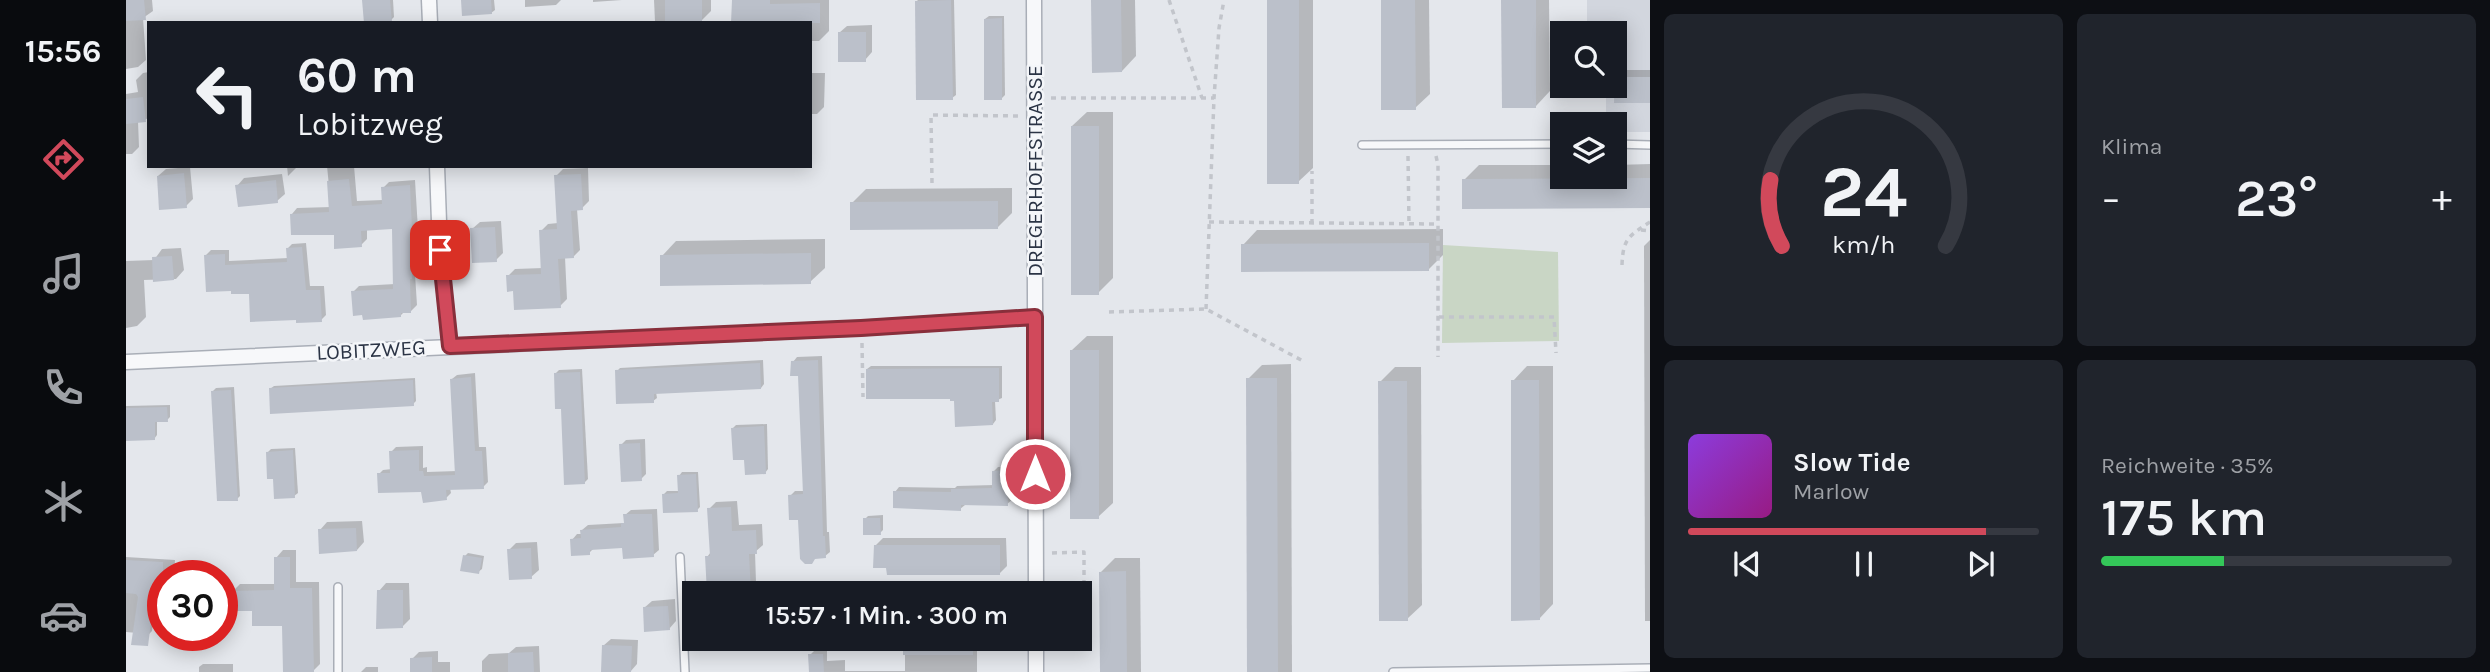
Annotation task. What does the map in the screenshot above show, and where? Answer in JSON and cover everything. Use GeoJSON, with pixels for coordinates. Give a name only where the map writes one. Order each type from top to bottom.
{"type":"FeatureCollection","features":[{"type":"Feature","properties":{"kind":"street"},"geometry":{"type":"LineString","coordinates":[[429,0],[430,21]]}},
{"type":"Feature","properties":{"kind":"street","name":"DREGERHOFFSTRASSE"},"geometry":{"type":"LineString","coordinates":[[1034,0],[1036,581]]}},
{"type":"Feature","properties":{"kind":"street"},"geometry":{"type":"LineString","coordinates":[[437,168],[440,250],[450,346]]}},
{"type":"Feature","properties":{"kind":"street","name":"LOBITZWEG"},"geometry":{"type":"LineString","coordinates":[[126,362],[861,328],[1035,317]]}},
{"type":"Feature","properties":{"kind":"street"},"geometry":{"type":"LineString","coordinates":[[1036,651],[1036,672]]}},
{"type":"Feature","properties":{"kind":"lane"},"geometry":{"type":"LineString","coordinates":[[1362,145],[1550,144]]}},
{"type":"Feature","properties":{"kind":"lane"},"geometry":{"type":"LineString","coordinates":[[1627,144],[1650,145]]}},
{"type":"Feature","properties":{"kind":"lane"},"geometry":{"type":"LineString","coordinates":[[680,557],[685,672]]}},
{"type":"Feature","properties":{"kind":"lane"},"geometry":{"type":"LineString","coordinates":[[338,587],[338,672]]}},
{"type":"Feature","properties":{"kind":"lane"},"geometry":{"type":"LineString","coordinates":[[1393,672],[1650,668]]}},
{"type":"Feature","properties":{"kind":"path"},"geometry":{"type":"LineString","coordinates":[[1169,0],[1202,98]]}},
{"type":"Feature","properties":{"kind":"path"},"geometry":{"type":"LineString","coordinates":[[1206,309],[1214,98],[1223,0]]}},
{"type":"Feature","properties":{"kind":"path"},"geometry":{"type":"LineString","coordinates":[[1035,98],[1214,98]]}},
{"type":"Feature","properties":{"kind":"path"},"geometry":{"type":"LineString","coordinates":[[932,183],[931,115],[1034,116]]}},
{"type":"Feature","properties":{"kind":"path"},"geometry":{"type":"LineString","coordinates":[[1407,144],[1409,224]]}},
{"type":"Feature","properties":{"kind":"path"},"geometry":{"type":"LineString","coordinates":[[1433,144],[1438,165],[1437,357]]}},
{"type":"Feature","properties":{"kind":"path"},"geometry":{"type":"LineString","coordinates":[[1312,171],[1312,224]]}},
{"type":"Feature","properties":{"kind":"path"},"geometry":{"type":"LineString","coordinates":[[1209,222],[1438,224]]}},
{"type":"Feature","properties":{"kind":"path"},"geometry":{"type":"LineString","coordinates":[[1622,265],[1624,243],[1630,235],[1650,222]]}},
{"type":"Feature","properties":{"kind":"path"},"geometry":{"type":"LineString","coordinates":[[1639,229],[1650,231]]}},
{"type":"Feature","properties":{"kind":"path"},"geometry":{"type":"LineString","coordinates":[[1109,312],[1206,309],[1303,361]]}},
{"type":"Feature","properties":{"kind":"path"},"geometry":{"type":"LineString","coordinates":[[1438,317],[1554,317],[1556,353]]}},
{"type":"Feature","properties":{"kind":"path"},"geometry":{"type":"LineString","coordinates":[[861,328],[863,397]]}},
{"type":"Feature","properties":{"kind":"path"},"geometry":{"type":"LineString","coordinates":[[1035,553],[1084,552],[1084,581]]}},
{"type":"Feature","properties":{"kind":"shaded area"},"geometry":{"type":"Polygon","coordinates":[[[1587,0],[1650,0],[1650,132],[1627,132],[1627,112],[1606,112],[1606,98],[1627,98],[1627,21],[1587,21],[1587,0]]]}},
{"type":"Feature","properties":{"kind":"green space"},"geometry":{"type":"Polygon","coordinates":[[[1443,245],[1558,252],[1559,341],[1442,343],[1443,245]]]}},
{"type":"Feature","properties":{"kind":"building"},"geometry":{"type":"Polygon","coordinates":[[[126,0],[144,0],[146,20],[126,21],[126,0]]]}},
{"type":"Feature","properties":{"kind":"building"},"geometry":{"type":"Polygon","coordinates":[[[362,0],[390,0],[392,21],[364,21],[362,0]]]}},
{"type":"Feature","properties":{"kind":"building"},"geometry":{"type":"Polygon","coordinates":[[[461,0],[491,0],[492,14],[462,16],[461,0]]]}},
{"type":"Feature","properties":{"kind":"building"},"geometry":{"type":"Polygon","coordinates":[[[665,0],[702,0],[702,21],[665,21],[665,0]]]}},
{"type":"Feature","properties":{"kind":"building"},"geometry":{"type":"Polygon","coordinates":[[[732,0],[770,0],[770,4],[820,3],[820,23],[731,21],[732,0]]]}},
{"type":"Feature","properties":{"kind":"building"},"geometry":{"type":"Polygon","coordinates":[[[951,0],[953,100],[916,100],[915,1],[951,0]]]}},
{"type":"Feature","properties":{"kind":"building"},"geometry":{"type":"Polygon","coordinates":[[[1091,0],[1121,0],[1122,72],[1092,73],[1091,0]]]}},
{"type":"Feature","properties":{"kind":"building"},"geometry":{"type":"Polygon","coordinates":[[[1267,0],[1299,0],[1299,184],[1267,184],[1267,0]]]}},
{"type":"Feature","properties":{"kind":"building"},"geometry":{"type":"Polygon","coordinates":[[[1381,0],[1415,0],[1416,110],[1381,110],[1381,0]]]}},
{"type":"Feature","properties":{"kind":"building"},"geometry":{"type":"Polygon","coordinates":[[[1501,0],[1536,0],[1536,108],[1502,108],[1501,0]]]}},
{"type":"Feature","properties":{"kind":"building"},"geometry":{"type":"Polygon","coordinates":[[[1002,18],[1002,100],[984,100],[984,19],[1002,18]]]}},
{"type":"Feature","properties":{"kind":"building"},"geometry":{"type":"Polygon","coordinates":[[[838,32],[866,32],[866,62],[838,62],[838,32]]]}},
{"type":"Feature","properties":{"kind":"building"},"geometry":{"type":"Polygon","coordinates":[[[1627,77],[1650,77],[1650,103],[1614,103],[1614,98],[1627,98],[1627,77]]]}},
{"type":"Feature","properties":{"kind":"building"},"geometry":{"type":"Polygon","coordinates":[[[143,97],[146,122],[126,124],[126,99],[143,97]]]}},
{"type":"Feature","properties":{"kind":"building"},"geometry":{"type":"Polygon","coordinates":[[[1071,126],[1099,126],[1099,295],[1071,295],[1071,126]]]}},
{"type":"Feature","properties":{"kind":"building"},"geometry":{"type":"Polygon","coordinates":[[[184,173],[187,208],[159,210],[157,176],[184,173]]]}},
{"type":"Feature","properties":{"kind":"building"},"geometry":{"type":"Polygon","coordinates":[[[581,174],[583,210],[571,211],[574,258],[558,259],[561,308],[514,310],[513,291],[507,292],[506,275],[541,274],[539,230],[557,229],[554,175],[581,174]]]}},
{"type":"Feature","properties":{"kind":"building"},"geometry":{"type":"Polygon","coordinates":[[[1627,178],[1650,178],[1650,208],[1462,209],[1462,179],[1550,179],[1550,189],[1627,189],[1627,178]]]}},
{"type":"Feature","properties":{"kind":"building"},"geometry":{"type":"Polygon","coordinates":[[[349,179],[352,206],[382,204],[381,187],[410,185],[413,253],[410,279],[411,313],[401,313],[401,317],[363,320],[362,315],[353,316],[351,291],[393,289],[392,229],[361,231],[362,247],[334,249],[334,235],[291,235],[290,214],[329,212],[327,181],[349,179]]]}},
{"type":"Feature","properties":{"kind":"building"},"geometry":{"type":"Polygon","coordinates":[[[276,180],[278,203],[238,207],[235,185],[276,180]]]}},
{"type":"Feature","properties":{"kind":"building"},"geometry":{"type":"Polygon","coordinates":[[[998,201],[998,229],[850,230],[850,202],[998,201]]]}},
{"type":"Feature","properties":{"kind":"building"},"geometry":{"type":"Polygon","coordinates":[[[495,227],[497,262],[472,263],[470,228],[495,227]]]}},
{"type":"Feature","properties":{"kind":"building"},"geometry":{"type":"Polygon","coordinates":[[[1429,243],[1429,271],[1241,272],[1241,244],[1429,243]]]}},
{"type":"Feature","properties":{"kind":"building"},"geometry":{"type":"Polygon","coordinates":[[[302,247],[306,290],[320,290],[322,322],[250,322],[249,294],[231,294],[231,291],[206,292],[204,255],[225,254],[225,265],[287,262],[286,248],[302,247]]]}},
{"type":"Feature","properties":{"kind":"building"},"geometry":{"type":"Polygon","coordinates":[[[811,253],[811,284],[660,286],[660,255],[811,253]]]}},
{"type":"Feature","properties":{"kind":"building"},"geometry":{"type":"Polygon","coordinates":[[[172,256],[174,280],[153,282],[152,257],[172,256]]]}},
{"type":"Feature","properties":{"kind":"building"},"geometry":{"type":"Polygon","coordinates":[[[1070,350],[1099,350],[1099,519],[1070,519],[1070,350]]]}},
{"type":"Feature","properties":{"kind":"building"},"geometry":{"type":"Polygon","coordinates":[[[818,360],[823,536],[826,558],[805,564],[800,559],[798,520],[789,520],[788,495],[803,494],[798,376],[790,376],[791,361],[818,360]]]}},
{"type":"Feature","properties":{"kind":"building"},"geometry":{"type":"Polygon","coordinates":[[[760,363],[761,389],[654,394],[654,403],[616,404],[615,370],[760,363]]]}},
{"type":"Feature","properties":{"kind":"building"},"geometry":{"type":"Polygon","coordinates":[[[999,368],[999,402],[992,402],[993,425],[955,427],[954,401],[950,399],[866,399],[866,369],[999,368]]]}},
{"type":"Feature","properties":{"kind":"building"},"geometry":{"type":"Polygon","coordinates":[[[580,372],[585,484],[564,485],[561,409],[555,409],[554,373],[580,372]]]}},
{"type":"Feature","properties":{"kind":"building"},"geometry":{"type":"Polygon","coordinates":[[[471,377],[475,451],[482,451],[484,489],[446,490],[447,500],[423,503],[421,492],[378,493],[377,473],[390,473],[389,451],[419,450],[419,471],[423,471],[424,476],[455,475],[450,379],[471,377]]]}},
{"type":"Feature","properties":{"kind":"building"},"geometry":{"type":"Polygon","coordinates":[[[1246,378],[1277,378],[1278,672],[1247,672],[1246,378]]]}},
{"type":"Feature","properties":{"kind":"building"},"geometry":{"type":"Polygon","coordinates":[[[413,380],[414,406],[270,414],[269,388],[413,380]]]}},
{"type":"Feature","properties":{"kind":"building"},"geometry":{"type":"Polygon","coordinates":[[[1511,380],[1539,380],[1540,620],[1511,621],[1511,380]]]}},
{"type":"Feature","properties":{"kind":"building"},"geometry":{"type":"Polygon","coordinates":[[[1378,381],[1407,381],[1408,621],[1379,621],[1378,381]]]}},
{"type":"Feature","properties":{"kind":"building"},"geometry":{"type":"Polygon","coordinates":[[[231,390],[238,501],[217,501],[211,391],[231,390]]]}},
{"type":"Feature","properties":{"kind":"building"},"geometry":{"type":"Polygon","coordinates":[[[167,407],[168,422],[155,422],[155,440],[126,441],[126,408],[167,407]]]}},
{"type":"Feature","properties":{"kind":"building"},"geometry":{"type":"Polygon","coordinates":[[[764,426],[766,474],[745,475],[744,460],[733,460],[731,428],[764,426]]]}},
{"type":"Feature","properties":{"kind":"building"},"geometry":{"type":"Polygon","coordinates":[[[640,443],[642,481],[621,482],[619,444],[640,443]]]}},
{"type":"Feature","properties":{"kind":"building"},"geometry":{"type":"Polygon","coordinates":[[[293,450],[295,498],[274,499],[273,479],[267,479],[266,452],[293,450]]]}},
{"type":"Feature","properties":{"kind":"building"},"geometry":{"type":"Polygon","coordinates":[[[1007,470],[1008,506],[961,505],[961,511],[893,508],[893,491],[951,492],[951,489],[992,488],[992,471],[1007,470]]]}},
{"type":"Feature","properties":{"kind":"building"},"geometry":{"type":"Polygon","coordinates":[[[696,474],[698,512],[663,513],[662,494],[678,493],[677,475],[696,474]]]}},
{"type":"Feature","properties":{"kind":"building"},"geometry":{"type":"Polygon","coordinates":[[[731,507],[732,531],[756,530],[757,554],[749,554],[750,581],[706,581],[705,556],[710,556],[707,508],[731,507]]]}},
{"type":"Feature","properties":{"kind":"building"},"geometry":{"type":"Polygon","coordinates":[[[623,514],[652,514],[654,557],[623,559],[622,548],[590,550],[590,555],[571,556],[570,539],[581,538],[580,530],[621,527],[621,523],[624,523],[623,514]]]}},
{"type":"Feature","properties":{"kind":"building"},"geometry":{"type":"Polygon","coordinates":[[[863,518],[880,518],[881,535],[863,535],[863,518]]]}},
{"type":"Feature","properties":{"kind":"building"},"geometry":{"type":"Polygon","coordinates":[[[356,528],[357,551],[319,554],[318,529],[356,528]]]}},
{"type":"Feature","properties":{"kind":"building"},"geometry":{"type":"Polygon","coordinates":[[[874,545],[1000,545],[1000,575],[887,575],[886,568],[873,568],[874,545]]]}},
{"type":"Feature","properties":{"kind":"building"},"geometry":{"type":"Polygon","coordinates":[[[531,548],[532,579],[509,580],[507,549],[531,548]]]}},
{"type":"Feature","properties":{"kind":"building"},"geometry":{"type":"Polygon","coordinates":[[[463,555],[482,558],[479,574],[460,571],[463,555]]]}},
{"type":"Feature","properties":{"kind":"building"},"geometry":{"type":"Polygon","coordinates":[[[274,557],[290,557],[290,588],[312,588],[314,672],[283,672],[282,626],[252,626],[252,611],[238,611],[238,591],[274,590],[274,557]]]}},
{"type":"Feature","properties":{"kind":"building"},"geometry":{"type":"Polygon","coordinates":[[[126,560],[147,561],[147,646],[131,645],[138,597],[136,594],[126,593],[126,560]]]}},
{"type":"Feature","properties":{"kind":"building"},"geometry":{"type":"Polygon","coordinates":[[[1126,571],[1127,672],[1100,672],[1099,572],[1126,571]]]}},
{"type":"Feature","properties":{"kind":"building"},"geometry":{"type":"Polygon","coordinates":[[[377,590],[403,590],[403,628],[376,629],[377,590]]]}},
{"type":"Feature","properties":{"kind":"building"},"geometry":{"type":"Polygon","coordinates":[[[668,606],[670,630],[644,632],[643,607],[668,606]]]}},
{"type":"Feature","properties":{"kind":"building"},"geometry":{"type":"Polygon","coordinates":[[[602,645],[632,646],[631,672],[601,672],[602,645]]]}},
{"type":"Feature","properties":{"kind":"building"},"geometry":{"type":"Polygon","coordinates":[[[903,651],[973,651],[973,655],[903,655],[903,651]]]}},
{"type":"Feature","properties":{"kind":"building"},"geometry":{"type":"Polygon","coordinates":[[[533,652],[534,672],[508,672],[508,653],[533,652]]]}},
{"type":"Feature","properties":{"kind":"building"},"geometry":{"type":"Polygon","coordinates":[[[808,654],[823,654],[824,672],[809,672],[808,654]]]}},
{"type":"Feature","properties":{"kind":"building"},"geometry":{"type":"Polygon","coordinates":[[[432,657],[432,672],[410,672],[410,658],[432,657]]]}},
{"type":"Feature","properties":{"kind":"route"},"geometry":{"type":"LineString","coordinates":[[440,250],[450,346],[861,328],[1035,317],[1035,474]]}}]}
